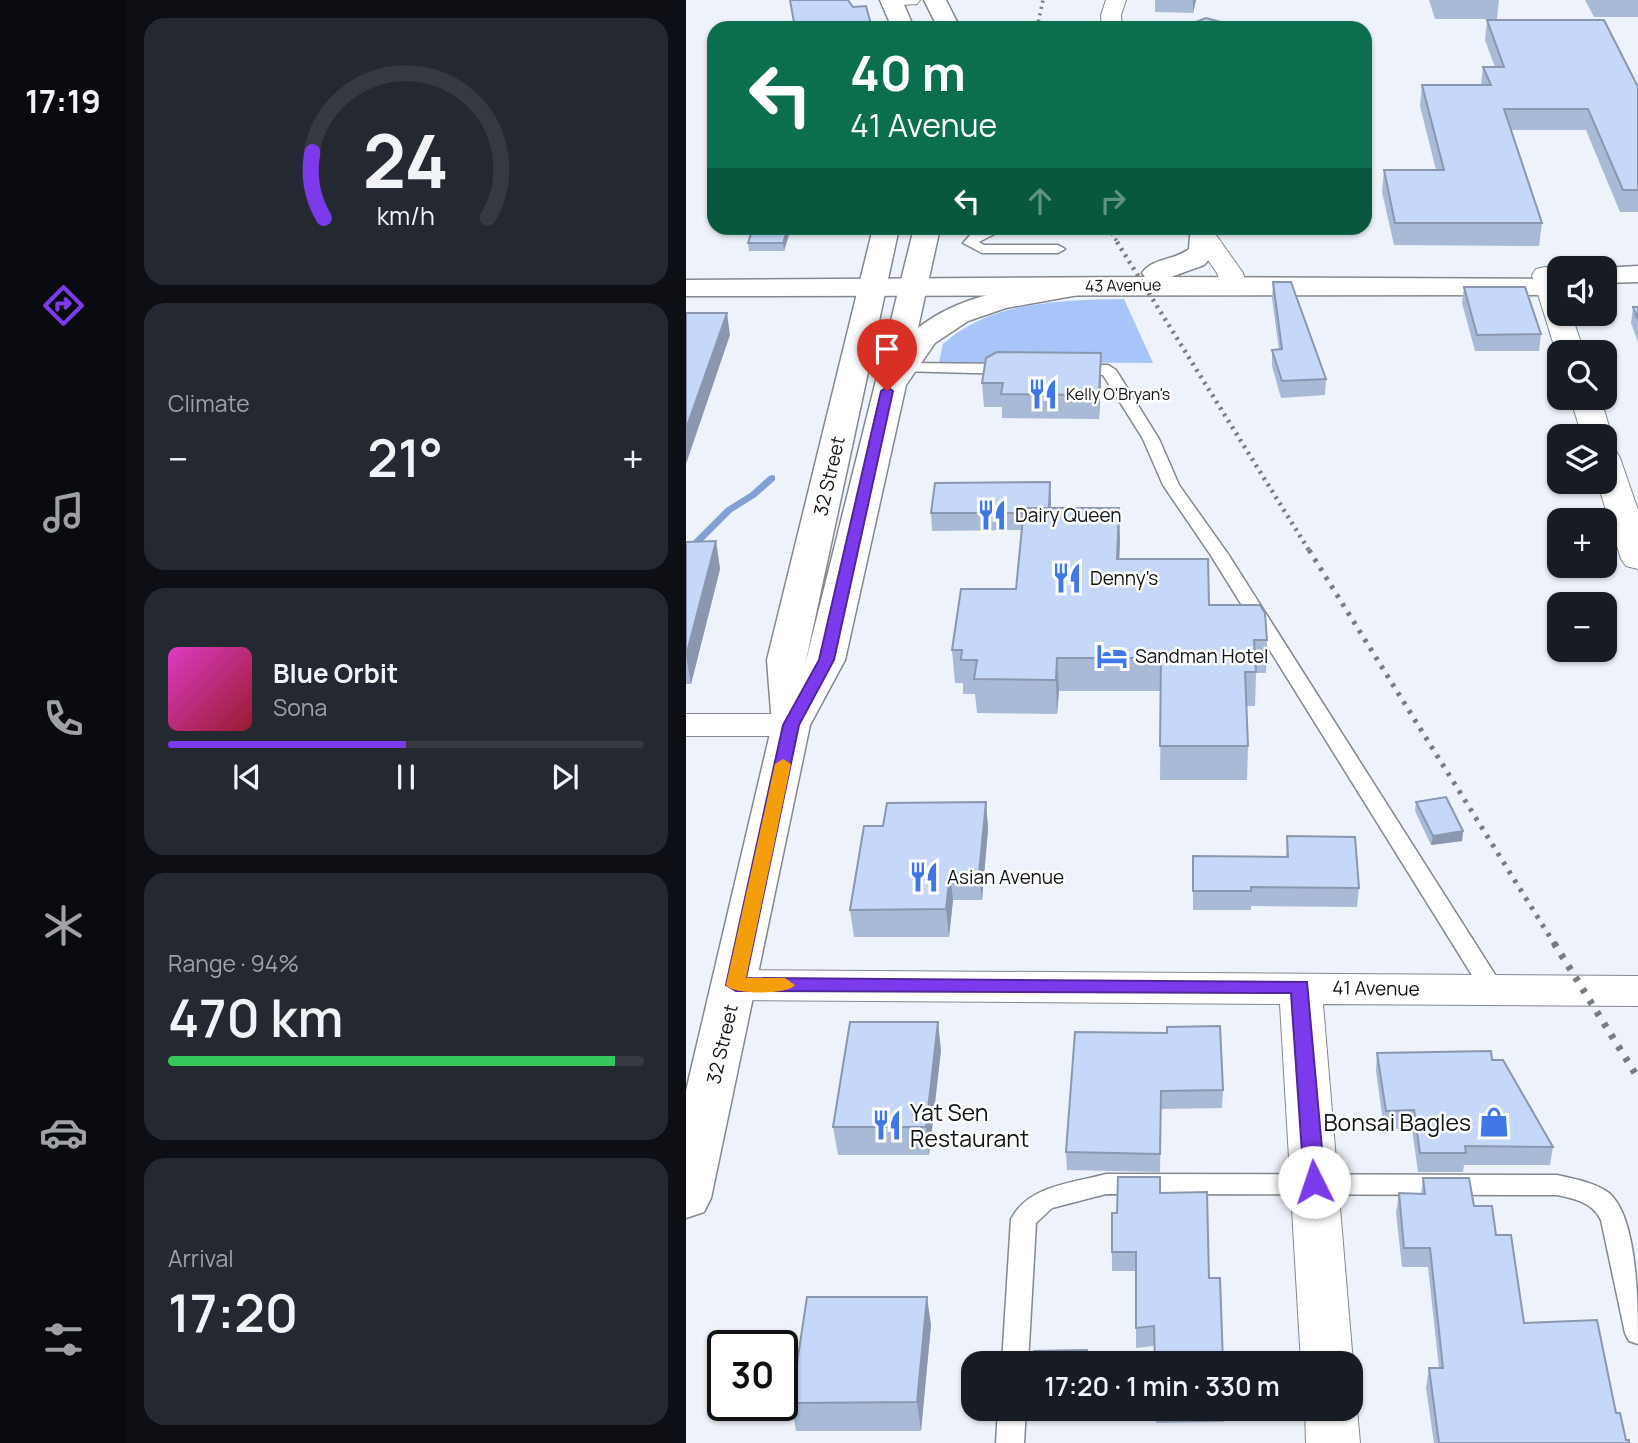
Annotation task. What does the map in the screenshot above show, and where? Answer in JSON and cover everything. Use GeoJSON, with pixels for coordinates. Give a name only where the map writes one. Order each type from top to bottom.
{"type":"FeatureCollection","features":[{"type":"Feature","properties":{"kind":"main road"},"geometry":{"type":"LineString","coordinates":[[935,0],[946,21]]}},
{"type":"Feature","properties":{"kind":"main road"},"geometry":{"type":"LineString","coordinates":[[898,1],[902,21]]}},
{"type":"Feature","properties":{"kind":"main road","name":"32 Street"},"geometry":{"type":"LineString","coordinates":[[686,1198],[736,985],[791,725],[786,660],[884,235]]}},
{"type":"Feature","properties":{"kind":"main road","name":"32 Street"},"geometry":{"type":"LineString","coordinates":[[791,725],[826,660],[895,379],[913,279],[924,235]]}},
{"type":"Feature","properties":{"kind":"main road"},"geometry":{"type":"LineString","coordinates":[[1156,273],[1194,259],[1203,251],[1201,235]]}},
{"type":"Feature","properties":{"kind":"main road","name":"43 Avenue"},"geometry":{"type":"LineString","coordinates":[[686,270],[875,279],[1156,273],[1232,279]]}},
{"type":"Feature","properties":{"kind":"main road"},"geometry":{"type":"LineString","coordinates":[[1617,275],[1638,274]]}},
{"type":"Feature","properties":{"kind":"main road","name":"43 Avenue"},"geometry":{"type":"LineString","coordinates":[[686,288],[875,279]]}},
{"type":"Feature","properties":{"kind":"main road","name":"43 Avenue"},"geometry":{"type":"LineString","coordinates":[[913,279],[1085,286],[1232,279],[1547,281]]}},
{"type":"Feature","properties":{"kind":"main road"},"geometry":{"type":"LineString","coordinates":[[895,379],[925,338],[940,325],[961,314],[998,302],[1085,286]]}},
{"type":"Feature","properties":{"kind":"main road"},"geometry":{"type":"LineString","coordinates":[[1617,287],[1638,287]]}},
{"type":"Feature","properties":{"kind":"street"},"geometry":{"type":"LineString","coordinates":[[1111,21],[1116,0]]}},
{"type":"Feature","properties":{"kind":"street"},"geometry":{"type":"LineString","coordinates":[[1203,235],[1232,279]]}},
{"type":"Feature","properties":{"kind":"street"},"geometry":{"type":"LineString","coordinates":[[1617,494],[1638,559]]}},
{"type":"Feature","properties":{"kind":"street"},"geometry":{"type":"LineString","coordinates":[[686,725],[791,725]]}},
{"type":"Feature","properties":{"kind":"street","name":"41 Avenue"},"geometry":{"type":"LineString","coordinates":[[736,985],[1638,991]]}},
{"type":"Feature","properties":{"kind":"street"},"geometry":{"type":"LineString","coordinates":[[1300,987],[1326,1351]]}},
{"type":"Feature","properties":{"kind":"street"},"geometry":{"type":"LineString","coordinates":[[1332,1421],[1333,1443]]}},
{"type":"Feature","properties":{"kind":"lane"},"geometry":{"type":"LineString","coordinates":[[980,235],[970,243],[982,249],[1058,249]]}},
{"type":"Feature","properties":{"kind":"lane"},"geometry":{"type":"LineString","coordinates":[[895,379],[1030,369]]}},
{"type":"Feature","properties":{"kind":"lane"},"geometry":{"type":"LineString","coordinates":[[1056,369],[1108,370],[1151,439],[1171,485],[1219,554],[1493,989]]}},
{"type":"Feature","properties":{"kind":"lane"},"geometry":{"type":"LineString","coordinates":[[1016,1351],[1024,1219],[1044,1200],[1106,1184],[1314,1182],[1557,1185],[1595,1195],[1609,1205],[1614,1220],[1638,1333]]}},
{"type":"Feature","properties":{"kind":"lane"},"geometry":{"type":"LineString","coordinates":[[1010,1443],[1011,1421]]}},
{"type":"Feature","properties":{"kind":"shaded area"},"geometry":{"type":"Polygon","coordinates":[[[1124,299],[1153,363],[939,362],[943,344],[962,330],[1005,311],[1052,302],[1124,299]]]}},
{"type":"Feature","properties":{"kind":"building"},"geometry":{"type":"Polygon","coordinates":[[[790,0],[848,0],[853,7],[866,6],[870,21],[794,21],[790,0]]]}},
{"type":"Feature","properties":{"kind":"building"},"geometry":{"type":"Polygon","coordinates":[[[1487,20],[1604,20],[1638,87],[1638,190],[1623,190],[1588,109],[1504,109],[1542,223],[1395,223],[1384,170],[1444,170],[1422,85],[1491,85],[1483,67],[1504,67],[1487,20]]]}},
{"type":"Feature","properties":{"kind":"building"},"geometry":{"type":"Polygon","coordinates":[[[751,235],[786,235],[783,243],[748,243],[751,235]]]}},
{"type":"Feature","properties":{"kind":"building"},"geometry":{"type":"Polygon","coordinates":[[[1273,282],[1291,282],[1326,379],[1282,381],[1272,350],[1282,349],[1273,282]]]}},
{"type":"Feature","properties":{"kind":"building"},"geometry":{"type":"Polygon","coordinates":[[[1464,287],[1525,287],[1541,334],[1477,335],[1464,287]]]}},
{"type":"Feature","properties":{"kind":"building"},"geometry":{"type":"Polygon","coordinates":[[[686,313],[727,313],[686,429],[686,313]]]}},
{"type":"Feature","properties":{"kind":"building"},"geometry":{"type":"Polygon","coordinates":[[[997,352],[1101,353],[1099,395],[1001,394],[1003,383],[982,383],[986,358],[997,352]]]}},
{"type":"Feature","properties":{"kind":"building"},"geometry":{"type":"Polygon","coordinates":[[[1050,482],[1049,508],[1024,508],[1024,513],[931,513],[935,483],[1050,482]]]}},
{"type":"Feature","properties":{"kind":"building","name":"Sandman Hotel"},"geometry":{"type":"Polygon","coordinates":[[[1024,508],[1119,508],[1117,559],[1208,559],[1209,605],[1260,605],[1265,613],[1267,640],[1254,640],[1256,672],[1245,672],[1248,746],[1160,746],[1161,658],[1057,658],[1056,680],[974,679],[977,660],[961,660],[962,650],[952,650],[961,589],[1016,589],[1024,508]]]}},
{"type":"Feature","properties":{"kind":"building"},"geometry":{"type":"Polygon","coordinates":[[[716,541],[686,656],[686,542],[716,541]]]}},
{"type":"Feature","properties":{"kind":"building"},"geometry":{"type":"Polygon","coordinates":[[[1446,797],[1463,831],[1433,836],[1416,802],[1446,797]]]}},
{"type":"Feature","properties":{"kind":"building","name":"Asian Avenue"},"geometry":{"type":"Polygon","coordinates":[[[986,802],[979,873],[950,873],[946,909],[850,910],[864,826],[883,826],[887,803],[986,802]]]}},
{"type":"Feature","properties":{"kind":"building"},"geometry":{"type":"Polygon","coordinates":[[[1287,836],[1355,837],[1359,888],[1251,887],[1251,891],[1193,891],[1193,856],[1288,857],[1287,836]]]}},
{"type":"Feature","properties":{"kind":"building","name":"Yat Sen Restaurant"},"geometry":{"type":"Polygon","coordinates":[[[850,1022],[938,1022],[926,1127],[833,1127],[850,1022]]]}},
{"type":"Feature","properties":{"kind":"building"},"geometry":{"type":"Polygon","coordinates":[[[1220,1026],[1223,1090],[1161,1091],[1160,1154],[1066,1152],[1075,1032],[1167,1033],[1167,1027],[1220,1026]]]}},
{"type":"Feature","properties":{"kind":"building"},"geometry":{"type":"Polygon","coordinates":[[[1491,1051],[1492,1060],[1503,1060],[1553,1147],[1465,1146],[1466,1153],[1420,1153],[1414,1110],[1386,1111],[1377,1053],[1491,1051]]]}},
{"type":"Feature","properties":{"kind":"building"},"geometry":{"type":"Polygon","coordinates":[[[1118,1177],[1160,1177],[1160,1193],[1207,1192],[1209,1278],[1220,1278],[1223,1351],[1155,1351],[1154,1326],[1136,1328],[1136,1252],[1112,1252],[1112,1213],[1117,1213],[1118,1177]]]}},
{"type":"Feature","properties":{"kind":"building"},"geometry":{"type":"Polygon","coordinates":[[[1423,1178],[1469,1178],[1474,1206],[1492,1206],[1496,1235],[1511,1235],[1524,1323],[1597,1320],[1616,1413],[1620,1413],[1629,1443],[1439,1443],[1429,1368],[1443,1368],[1430,1248],[1404,1248],[1399,1193],[1425,1194],[1423,1178]]]}},
{"type":"Feature","properties":{"kind":"building"},"geometry":{"type":"Polygon","coordinates":[[[807,1297],[927,1297],[917,1402],[798,1403],[798,1357],[807,1297]]]}},
{"type":"Feature","properties":{"kind":"waterway"},"geometry":{"type":"LineString","coordinates":[[686,553],[729,510],[753,495],[772,478]]}},
{"type":"Feature","properties":{"kind":"railway"},"geometry":{"type":"LineString","coordinates":[[1038,21],[1043,0]]}},
{"type":"Feature","properties":{"kind":"railway"},"geometry":{"type":"LineString","coordinates":[[1113,235],[1118,243]]}},
{"type":"Feature","properties":{"kind":"railway"},"geometry":{"type":"LineString","coordinates":[[1117,242],[1310,552]]}},
{"type":"Feature","properties":{"kind":"railway"},"geometry":{"type":"LineString","coordinates":[[1309,550],[1555,945]]}},
{"type":"Feature","properties":{"kind":"railway"},"geometry":{"type":"LineString","coordinates":[[1554,943],[1638,1078]]}},
{"type":"Feature","properties":{"kind":"slow traffic"},"geometry":{"type":"LineString","coordinates":[[783,764],[736,985],[785,985]]}},
{"type":"Feature","properties":{"kind":"place","name":"Kelly O'Bryan's"},"geometry":{"type":"Point","coordinates":[1043,394]}},
{"type":"Feature","properties":{"kind":"place","name":"Dairy Queen"},"geometry":{"type":"Point","coordinates":[992,515]}},
{"type":"Feature","properties":{"kind":"place","name":"Denny's"},"geometry":{"type":"Point","coordinates":[1067,578]}},
{"type":"Feature","properties":{"kind":"place","name":"Sandman Hotel"},"geometry":{"type":"Point","coordinates":[1112,656]}},
{"type":"Feature","properties":{"kind":"place","name":"Asian Avenue"},"geometry":{"type":"Point","coordinates":[924,877]}},
{"type":"Feature","properties":{"kind":"place","name":"Bonsai Bagles"},"geometry":{"type":"Point","coordinates":[1494,1122]}},
{"type":"Feature","properties":{"kind":"place","name":"Yat Sen Restaurant"},"geometry":{"type":"Point","coordinates":[887,1125]}},
{"type":"Feature","properties":{"kind":"route"},"geometry":{"type":"LineString","coordinates":[[887,391],[826,660],[791,725],[736,985],[1300,987],[1314,1182]]}}]}
